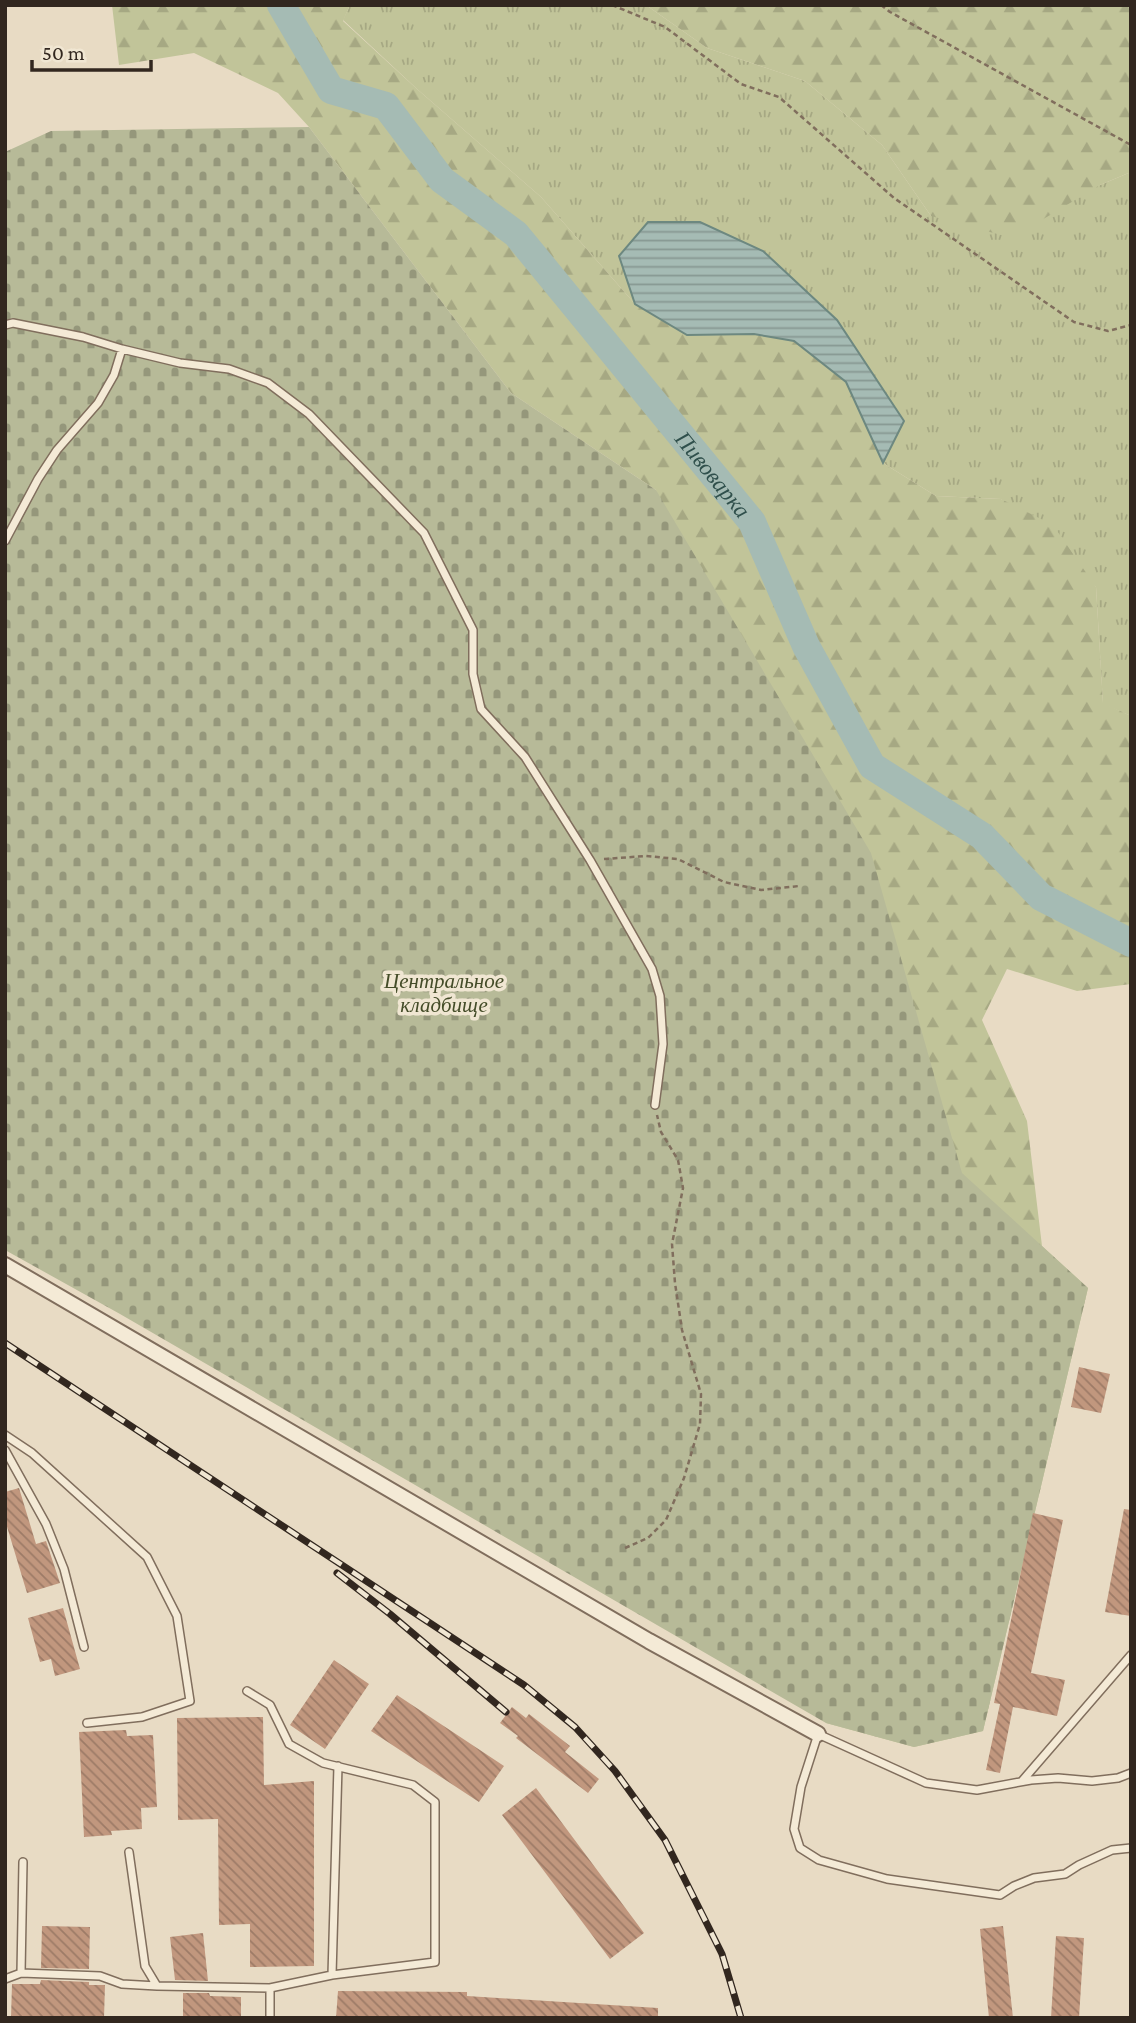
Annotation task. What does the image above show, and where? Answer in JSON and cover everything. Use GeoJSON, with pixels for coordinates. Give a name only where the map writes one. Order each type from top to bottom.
{"type":"FeatureCollection","features":[{"type":"Feature","properties":{"kind":"street"},"geometry":{"type":"LineString","coordinates":[[5,1265],[649,1642],[818,1734]]}},
{"type":"Feature","properties":{"kind":"lane"},"geometry":{"type":"LineString","coordinates":[[5,325],[13,323],[83,337],[180,363],[229,369],[268,383],[309,414],[424,533],[473,630],[473,674],[481,709],[524,757],[590,860],[652,969],[660,996],[663,1044],[655,1105]]}},
{"type":"Feature","properties":{"kind":"lane"},"geometry":{"type":"LineString","coordinates":[[5,541],[38,479],[57,450],[98,403],[114,375],[122,349]]}},
{"type":"Feature","properties":{"kind":"lane"},"geometry":{"type":"LineString","coordinates":[[5,1435],[32,1453],[146,1557],[177,1616],[190,1701],[142,1717],[88,1723]]}},
{"type":"Feature","properties":{"kind":"lane"},"geometry":{"type":"LineString","coordinates":[[5,1450],[46,1524],[64,1569],[84,1647]]}},
{"type":"Feature","properties":{"kind":"lane"},"geometry":{"type":"LineString","coordinates":[[1021,1781],[1131,1655]]}},
{"type":"Feature","properties":{"kind":"lane"},"geometry":{"type":"LineString","coordinates":[[5,1979],[21,1973],[100,1976],[122,1984],[270,1988],[332,1975],[435,1962],[436,1802],[413,1784],[323,1763],[289,1744],[270,1705],[247,1690]]}},
{"type":"Feature","properties":{"kind":"lane"},"geometry":{"type":"LineString","coordinates":[[1131,1773],[1118,1778],[1092,1781],[1058,1778],[1021,1781],[977,1790],[926,1783],[818,1734],[801,1787],[794,1829],[800,1848],[819,1860],[887,1879],[1000,1895],[1034,1878],[1065,1874],[1112,1850],[1131,1848]]}},
{"type":"Feature","properties":{"kind":"lane"},"geometry":{"type":"LineString","coordinates":[[332,1975],[338,1766]]}},
{"type":"Feature","properties":{"kind":"lane"},"geometry":{"type":"LineString","coordinates":[[129,1852],[145,1966],[157,1986]]}},
{"type":"Feature","properties":{"kind":"lane"},"geometry":{"type":"LineString","coordinates":[[21,1973],[23,1862]]}},
{"type":"Feature","properties":{"kind":"lane"},"geometry":{"type":"LineString","coordinates":[[270,1988],[271,2018]]}},
{"type":"Feature","properties":{"kind":"path"},"geometry":{"type":"LineString","coordinates":[[612,5],[665,27],[741,84],[779,97],[894,198],[1074,322],[1108,331],[1131,326]]}},
{"type":"Feature","properties":{"kind":"path"},"geometry":{"type":"LineString","coordinates":[[881,5],[1131,145]]}},
{"type":"Feature","properties":{"kind":"path"},"geometry":{"type":"LineString","coordinates":[[590,860],[646,856],[678,859],[724,882],[761,890],[799,886]]}},
{"type":"Feature","properties":{"kind":"path"},"geometry":{"type":"LineString","coordinates":[[625,1548],[648,1538],[667,1520],[684,1478],[700,1414],[701,1394],[682,1330],[672,1244],[683,1188],[678,1160],[662,1132],[655,1105]]}},
{"type":"Feature","properties":{"kind":"green space"},"geometry":{"type":"Polygon","coordinates":[[[112,5],[350,5],[343,21],[541,197],[635,304],[687,335],[754,334],[794,341],[846,382],[883,463],[936,496],[1001,499],[1053,525],[1096,587],[1103,703],[1131,716],[1131,984],[1077,991],[1007,969],[982,1020],[1027,1121],[1042,1246],[1088,1288],[983,1731],[914,1747],[826,1723],[656,490],[511,393],[309,127],[278,93],[194,53],[119,65],[112,5]]]}},
{"type":"Feature","properties":{"kind":"green space"},"geometry":{"type":"Polygon","coordinates":[[[350,5],[646,5],[707,48],[805,81],[882,145],[931,216],[1100,185],[1131,172],[1131,716],[1103,704],[1096,587],[1001,499],[936,496],[883,463],[904,421],[837,320],[763,251],[700,222],[619,256],[635,304],[541,197],[417,89],[343,20],[350,5]]]}},
{"type":"Feature","properties":{"kind":"green space"},"geometry":{"type":"Polygon","coordinates":[[[646,5],[1131,5],[1131,172],[1100,185],[1012,238],[931,216],[882,145],[805,81],[707,48],[646,5]]]}},
{"type":"Feature","properties":{"kind":"green space","name":"Центральное кладбище"},"geometry":{"type":"Polygon","coordinates":[[[309,127],[511,393],[656,490],[871,853],[962,1173],[1088,1288],[983,1731],[914,1747],[826,1723],[5,1250],[5,152],[51,131],[309,127]]]}},
{"type":"Feature","properties":{"kind":"water"},"geometry":{"type":"Polygon","coordinates":[[[648,222],[700,222],[763,251],[837,320],[904,421],[883,463],[846,382],[794,341],[754,334],[687,335],[635,304],[619,256],[648,222]]]}},
{"type":"Feature","properties":{"kind":"building"},"geometry":{"type":"Polygon","coordinates":[[[1079,1367],[1110,1374],[1101,1413],[1071,1407],[1079,1367]]]}},
{"type":"Feature","properties":{"kind":"building"},"geometry":{"type":"Polygon","coordinates":[[[19,1488],[36,1544],[46,1541],[60,1583],[27,1593],[5,1520],[5,1492],[19,1488]]]}},
{"type":"Feature","properties":{"kind":"building"},"geometry":{"type":"Polygon","coordinates":[[[1124,1509],[1131,1510],[1131,1616],[1105,1612],[1124,1509]]]}},
{"type":"Feature","properties":{"kind":"building"},"geometry":{"type":"Polygon","coordinates":[[[1033,1513],[1063,1520],[1031,1673],[1065,1680],[1057,1716],[1013,1707],[1000,1773],[986,1770],[1000,1704],[994,1703],[1033,1513]]]}},
{"type":"Feature","properties":{"kind":"building"},"geometry":{"type":"Polygon","coordinates":[[[63,1608],[80,1669],[55,1676],[51,1659],[40,1662],[28,1618],[63,1608]]]}},
{"type":"Feature","properties":{"kind":"building"},"geometry":{"type":"Polygon","coordinates":[[[334,1660],[369,1684],[325,1749],[290,1725],[334,1660]]]}},
{"type":"Feature","properties":{"kind":"building"},"geometry":{"type":"Polygon","coordinates":[[[397,1695],[504,1766],[479,1802],[371,1731],[397,1695]]]}},
{"type":"Feature","properties":{"kind":"building"},"geometry":{"type":"Polygon","coordinates":[[[512,1707],[526,1718],[529,1714],[570,1746],[565,1752],[599,1779],[588,1793],[500,1723],[512,1707]]]}},
{"type":"Feature","properties":{"kind":"building"},"geometry":{"type":"Polygon","coordinates":[[[263,1717],[264,1785],[314,1781],[314,1966],[250,1967],[250,1924],[219,1925],[218,1819],[178,1820],[177,1718],[263,1717]]]}},
{"type":"Feature","properties":{"kind":"building"},"geometry":{"type":"Polygon","coordinates":[[[126,1730],[127,1736],[153,1735],[157,1807],[141,1808],[142,1829],[111,1831],[112,1835],[84,1837],[79,1732],[126,1730]]]}},
{"type":"Feature","properties":{"kind":"building"},"geometry":{"type":"Polygon","coordinates":[[[536,1788],[644,1933],[610,1959],[502,1815],[536,1788]]]}},
{"type":"Feature","properties":{"kind":"building"},"geometry":{"type":"Polygon","coordinates":[[[42,1926],[90,1927],[89,1969],[41,1968],[42,1926]]]}},
{"type":"Feature","properties":{"kind":"building"},"geometry":{"type":"Polygon","coordinates":[[[1003,1926],[1013,2018],[989,2018],[980,1929],[1003,1926]]]}},
{"type":"Feature","properties":{"kind":"building"},"geometry":{"type":"Polygon","coordinates":[[[203,1933],[208,1981],[175,1980],[170,1937],[203,1933]]]}},
{"type":"Feature","properties":{"kind":"building"},"geometry":{"type":"Polygon","coordinates":[[[1056,1936],[1084,1938],[1079,2018],[1051,2018],[1056,1936]]]}},
{"type":"Feature","properties":{"kind":"building"},"geometry":{"type":"Polygon","coordinates":[[[41,1980],[105,1985],[104,2018],[11,2018],[12,1984],[40,1984],[41,1980]]]}},
{"type":"Feature","properties":{"kind":"building"},"geometry":{"type":"Polygon","coordinates":[[[338,1991],[467,1992],[467,1996],[658,2008],[658,2018],[336,2018],[338,1991]]]}},
{"type":"Feature","properties":{"kind":"building"},"geometry":{"type":"Polygon","coordinates":[[[183,1993],[241,1997],[241,2018],[183,2018],[183,1993]]]}},
{"type":"Feature","properties":{"kind":"waterway","name":"Пивоварка"},"geometry":{"type":"LineString","coordinates":[[281,5],[331,90],[386,106],[442,180],[516,234],[752,522],[806,646],[872,766],[982,836],[1041,897],[1131,943]]}},
{"type":"Feature","properties":{"kind":"railway"},"geometry":{"type":"LineString","coordinates":[[5,1343],[524,1685],[575,1727],[615,1771],[665,1840],[722,1954],[741,2018]]}},
{"type":"Feature","properties":{"kind":"railway"},"geometry":{"type":"LineString","coordinates":[[337,1573],[506,1712]]}}]}
